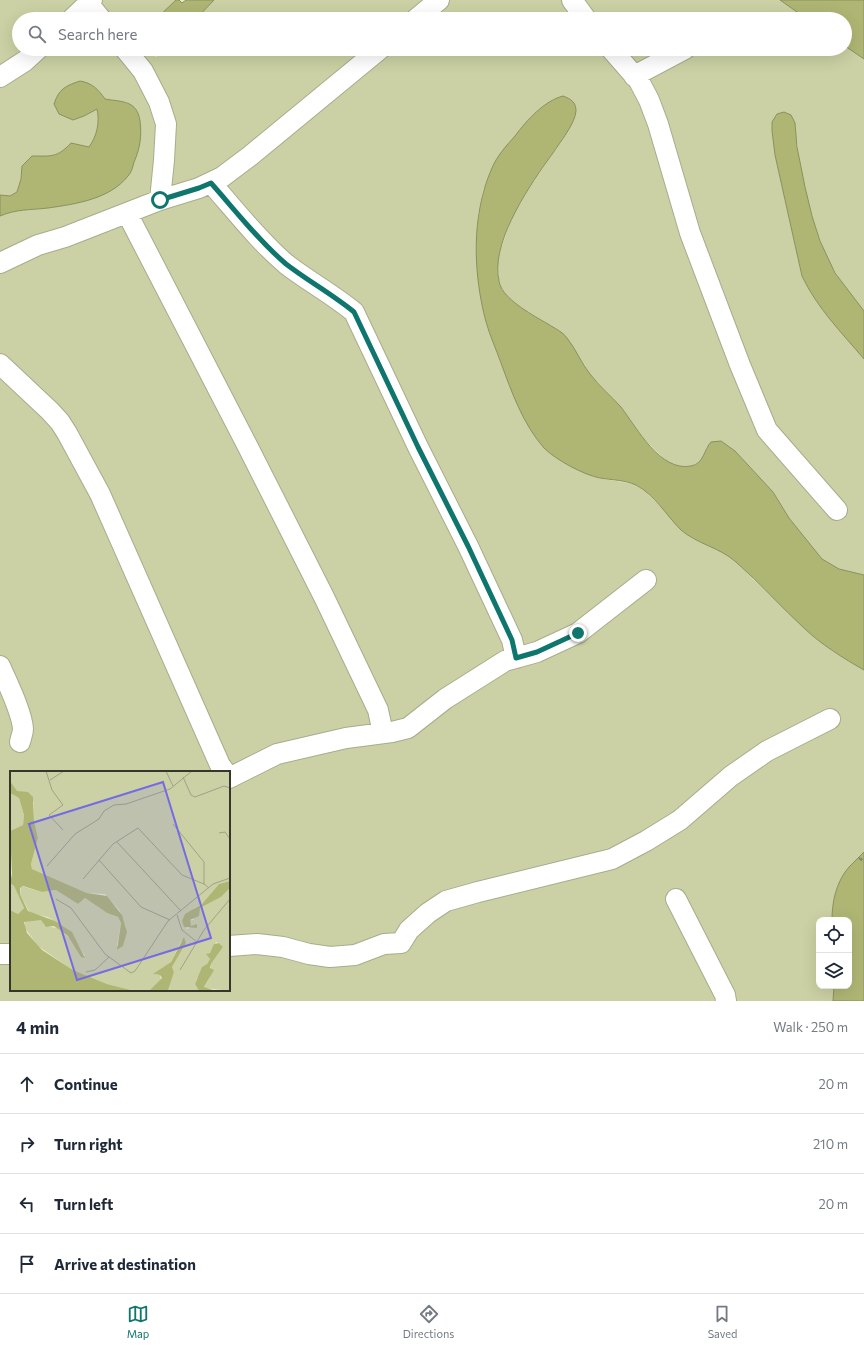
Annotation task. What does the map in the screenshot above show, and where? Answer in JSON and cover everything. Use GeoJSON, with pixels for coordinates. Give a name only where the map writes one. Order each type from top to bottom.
{"type":"FeatureCollection","features":[{"type":"Feature","properties":{"kind":"street"},"geometry":{"type":"LineString","coordinates":[[424,12],[439,0]]}},
{"type":"Feature","properties":{"kind":"street"},"geometry":{"type":"LineString","coordinates":[[572,0],[581,12]]}},
{"type":"Feature","properties":{"kind":"street"},"geometry":{"type":"LineString","coordinates":[[79,12],[90,2],[96,12]]}},
{"type":"Feature","properties":{"kind":"street"},"geometry":{"type":"LineString","coordinates":[[0,77],[30,56]]}},
{"type":"Feature","properties":{"kind":"street"},"geometry":{"type":"LineString","coordinates":[[130,56],[146,78],[159,102],[166,124],[160,200]]}},
{"type":"Feature","properties":{"kind":"street"},"geometry":{"type":"LineString","coordinates":[[0,263],[38,245],[65,237],[160,200],[199,188],[222,177],[250,156],[371,56]]}},
{"type":"Feature","properties":{"kind":"street"},"geometry":{"type":"LineString","coordinates":[[617,56],[638,81],[651,106],[658,124],[690,233],[740,365],[767,430],[837,510]]}},
{"type":"Feature","properties":{"kind":"street"},"geometry":{"type":"LineString","coordinates":[[634,76],[672,56]]}},
{"type":"Feature","properties":{"kind":"street"},"geometry":{"type":"LineString","coordinates":[[211,183],[266,245],[286,264],[319,288],[341,301],[354,312],[418,447],[468,546],[512,640],[516,658]]}},
{"type":"Feature","properties":{"kind":"street"},"geometry":{"type":"LineString","coordinates":[[127,213],[324,597],[378,710],[383,733]]}},
{"type":"Feature","properties":{"kind":"street"},"geometry":{"type":"LineString","coordinates":[[0,364],[50,411],[67,433],[100,494],[220,765],[224,771]]}},
{"type":"Feature","properties":{"kind":"street"},"geometry":{"type":"LineString","coordinates":[[230,778],[277,754],[346,738],[408,728],[445,699],[505,662],[537,652],[578,633],[646,580]]}},
{"type":"Feature","properties":{"kind":"street"},"geometry":{"type":"LineString","coordinates":[[0,666],[22,722],[23,731],[20,742]]}},
{"type":"Feature","properties":{"kind":"street"},"geometry":{"type":"LineString","coordinates":[[230,946],[257,944],[330,958],[355,955],[384,944],[401,943],[409,930],[428,913],[446,901],[612,859],[646,841],[680,820],[731,776],[767,751],[830,719]]}},
{"type":"Feature","properties":{"kind":"street"},"geometry":{"type":"LineString","coordinates":[[676,899],[726,1001]]}},
{"type":"Feature","properties":{"kind":"path"},"geometry":{"type":"LineString","coordinates":[[858,858],[864,861]]}},
{"type":"Feature","properties":{"kind":"shaded area"},"geometry":{"type":"Polygon","coordinates":[[[0,0],[176,0],[163,12],[12,12],[12,56],[852,56],[852,51],[864,59],[864,311],[838,277],[826,255],[819,237],[803,181],[795,123],[772,131],[775,155],[802,276],[819,305],[864,359],[864,575],[839,569],[822,559],[789,518],[773,492],[735,451],[707,446],[704,456],[700,462],[692,466],[669,464],[644,439],[621,407],[590,375],[567,338],[559,331],[518,306],[506,295],[500,286],[497,263],[514,213],[566,134],[563,96],[554,99],[533,115],[501,153],[483,190],[478,214],[476,249],[481,299],[486,324],[515,399],[536,438],[564,462],[598,478],[634,484],[644,490],[682,531],[693,539],[721,550],[736,561],[754,580],[819,640],[832,651],[864,670],[864,852],[859,858],[832,908],[832,917],[816,917],[816,989],[834,989],[833,1001],[0,1001],[0,216],[11,211],[49,208],[81,202],[129,103],[105,99],[98,90],[54,104],[59,113],[73,120],[97,109],[98,124],[96,134],[89,147],[71,143],[58,154],[32,156],[22,166],[21,179],[17,192],[10,196],[0,195],[0,0]]]}},
{"type":"Feature","properties":{"kind":"shaded area"},"geometry":{"type":"Polygon","coordinates":[[[176,0],[179,0],[182,3],[186,0],[214,0],[203,12],[163,12],[176,0]]]}},
{"type":"Feature","properties":{"kind":"shaded area"},"geometry":{"type":"Polygon","coordinates":[[[214,0],[780,0],[797,12],[203,12],[214,0]]]}},
{"type":"Feature","properties":{"kind":"shaded area"},"geometry":{"type":"Polygon","coordinates":[[[780,0],[864,0],[864,59],[852,51],[852,12],[797,12],[780,0]]]}},
{"type":"Feature","properties":{"kind":"shaded area"},"geometry":{"type":"Polygon","coordinates":[[[80,81],[88,83],[94,87],[105,99],[128,103],[136,109],[141,126],[141,137],[138,152],[130,173],[121,184],[92,199],[48,208],[18,211],[0,216],[0,195],[10,196],[17,192],[21,179],[22,166],[32,156],[58,154],[71,143],[89,147],[92,143],[98,124],[97,109],[73,120],[59,114],[54,104],[60,91],[80,81]]]}},
{"type":"Feature","properties":{"kind":"shaded area"},"geometry":{"type":"Polygon","coordinates":[[[563,96],[574,103],[576,108],[575,116],[567,133],[525,195],[508,228],[498,260],[500,286],[515,303],[565,336],[597,383],[621,407],[650,447],[659,456],[680,466],[691,466],[699,462],[711,442],[721,441],[735,451],[773,492],[789,518],[822,559],[839,569],[864,575],[864,670],[833,651],[812,635],[736,562],[715,549],[687,535],[643,489],[627,482],[593,476],[563,462],[544,448],[524,418],[509,386],[486,322],[478,284],[476,244],[477,224],[485,186],[499,155],[536,112],[549,102],[563,96]]]}},
{"type":"Feature","properties":{"kind":"shaded area"},"geometry":{"type":"Polygon","coordinates":[[[784,112],[791,115],[795,123],[797,147],[805,187],[820,241],[835,273],[864,311],[864,359],[822,309],[802,276],[775,155],[772,131],[772,122],[777,114],[784,112]]]}},
{"type":"Feature","properties":{"kind":"shaded area"},"geometry":{"type":"Polygon","coordinates":[[[864,852],[864,1001],[833,1001],[834,989],[852,989],[852,917],[832,917],[834,899],[838,886],[849,867],[864,852]]]}},
{"type":"Feature","properties":{"kind":"route"},"geometry":{"type":"LineString","coordinates":[[160,200],[211,183],[266,245],[286,264],[319,288],[341,301],[354,312],[418,447],[468,546],[512,640],[516,658],[537,652],[578,633]]}}]}
